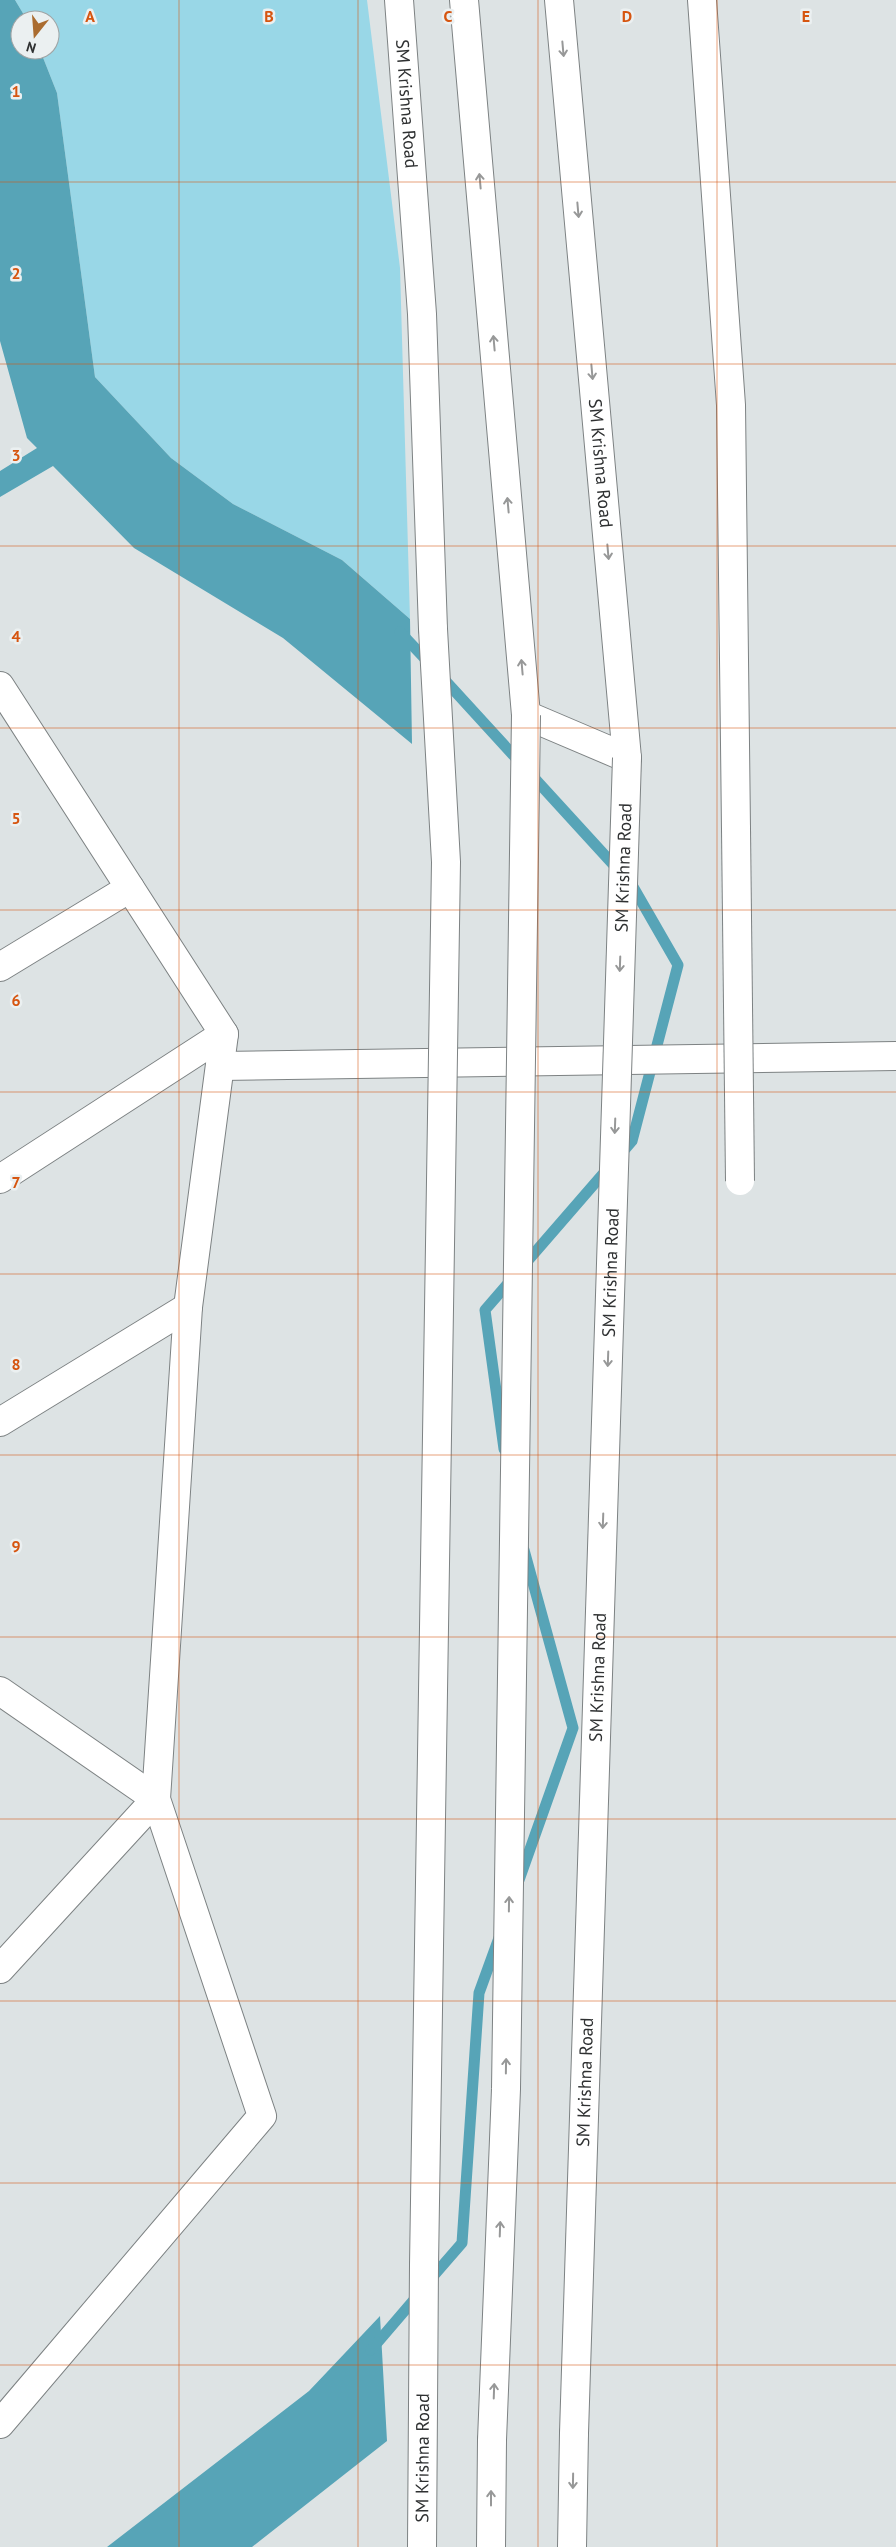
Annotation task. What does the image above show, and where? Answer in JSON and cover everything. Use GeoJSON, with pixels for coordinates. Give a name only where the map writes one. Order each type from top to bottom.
{"type":"FeatureCollection","features":[{"type":"Feature","properties":{"kind":"main road","name":"SM Krishna Road"},"geometry":{"type":"LineString","coordinates":[[399,0],[422,314],[434,628],[446,862],[423,2312],[422,2547]]}},
{"type":"Feature","properties":{"kind":"main road"},"geometry":{"type":"LineString","coordinates":[[464,0],[526,715],[506,2089],[492,2440],[491,2547]]}},
{"type":"Feature","properties":{"kind":"main road","name":"SM Krishna Road"},"geometry":{"type":"LineString","coordinates":[[559,0],[627,758],[574,2432],[572,2547]]}},
{"type":"Feature","properties":{"kind":"main road"},"geometry":{"type":"LineString","coordinates":[[702,0],[731,405],[740,1181]]}},
{"type":"Feature","properties":{"kind":"main road"},"geometry":{"type":"LineString","coordinates":[[0,686],[224,1034],[188,1307],[156,1799],[262,2116],[0,2424]]}},
{"type":"Feature","properties":{"kind":"main road"},"geometry":{"type":"LineString","coordinates":[[526,715],[627,758]]}},
{"type":"Feature","properties":{"kind":"main road"},"geometry":{"type":"LineString","coordinates":[[0,967],[130,888]]}},
{"type":"Feature","properties":{"kind":"main road"},"geometry":{"type":"LineString","coordinates":[[0,1179],[224,1034]]}},
{"type":"Feature","properties":{"kind":"main road"},"geometry":{"type":"LineString","coordinates":[[220,1066],[896,1056]]}},
{"type":"Feature","properties":{"kind":"main road"},"geometry":{"type":"LineString","coordinates":[[0,1422],[188,1307]]}},
{"type":"Feature","properties":{"kind":"main road"},"geometry":{"type":"LineString","coordinates":[[0,1691],[156,1799]]}},
{"type":"Feature","properties":{"kind":"main road"},"geometry":{"type":"LineString","coordinates":[[0,1969],[156,1799]]}},
{"type":"Feature","properties":{"kind":"shaded area"},"geometry":{"type":"Polygon","coordinates":[[[0,0],[15,0],[21,10],[10,10],[10,60],[44,60],[57,93],[95,377],[171,458],[233,504],[342,560],[410,619],[412,744],[283,638],[134,548],[53,466],[0,497],[0,471],[37,448],[27,438],[0,341],[0,0]]]}},
{"type":"Feature","properties":{"kind":"shaded area"},"geometry":{"type":"Polygon","coordinates":[[[15,0],[367,0],[400,268],[410,619],[342,560],[233,504],[171,458],[95,377],[57,93],[44,60],[60,60],[60,10],[21,10],[15,0]]]}},
{"type":"Feature","properties":{"kind":"shaded area"},"geometry":{"type":"Polygon","coordinates":[[[380,2316],[387,2441],[252,2547],[107,2547],[309,2391],[380,2316]]]}},
{"type":"Feature","properties":{"kind":"waterway"},"geometry":{"type":"LineString","coordinates":[[400,632],[430,664]]}},
{"type":"Feature","properties":{"kind":"waterway"},"geometry":{"type":"LineString","coordinates":[[441,676],[632,885],[678,965],[632,1141],[620,1155]]}},
{"type":"Feature","properties":{"kind":"waterway"},"geometry":{"type":"LineString","coordinates":[[504,1449],[485,1310],[609,1167]]}},
{"type":"Feature","properties":{"kind":"waterway"},"geometry":{"type":"LineString","coordinates":[[518,1883],[573,1728],[524,1550]]}},
{"type":"Feature","properties":{"kind":"waterway"},"geometry":{"type":"LineString","coordinates":[[429,2281],[462,2243],[479,1993],[499,1938]]}},
{"type":"Feature","properties":{"kind":"waterway"},"geometry":{"type":"LineString","coordinates":[[371,2350],[419,2294]]}}]}
